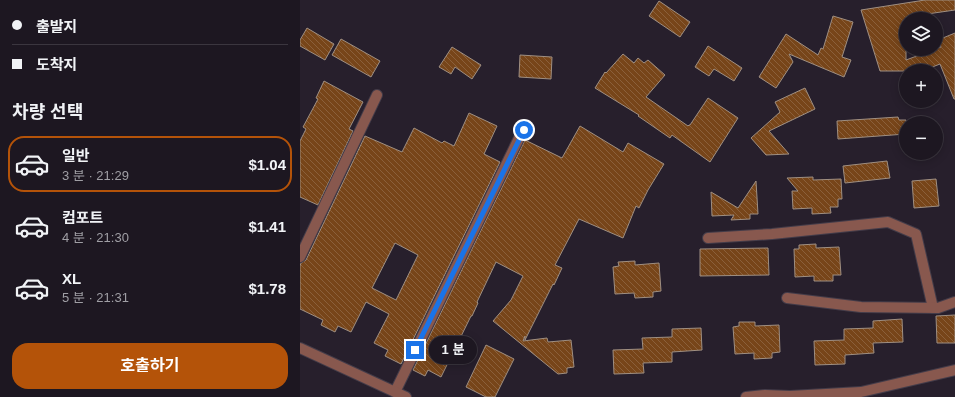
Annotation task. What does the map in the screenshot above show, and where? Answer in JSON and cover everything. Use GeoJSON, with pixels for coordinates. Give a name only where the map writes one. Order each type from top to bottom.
{"type":"FeatureCollection","features":[{"type":"Feature","properties":{"kind":"street"},"geometry":{"type":"LineString","coordinates":[[300,257],[377,95]]}},
{"type":"Feature","properties":{"kind":"street"},"geometry":{"type":"LineString","coordinates":[[394,392],[524,130]]}},
{"type":"Feature","properties":{"kind":"street"},"geometry":{"type":"LineString","coordinates":[[708,238],[772,234],[888,222],[916,234],[933,308]]}},
{"type":"Feature","properties":{"kind":"street"},"geometry":{"type":"LineString","coordinates":[[786,298],[861,307],[938,308],[955,302]]}},
{"type":"Feature","properties":{"kind":"street"},"geometry":{"type":"LineString","coordinates":[[300,348],[406,397]]}},
{"type":"Feature","properties":{"kind":"street"},"geometry":{"type":"LineString","coordinates":[[746,397],[765,394],[790,396],[861,392],[955,370]]}},
{"type":"Feature","properties":{"kind":"building"},"geometry":{"type":"Polygon","coordinates":[[[925,0],[955,0],[955,10],[941,12],[899,12],[899,56],[906,56],[906,60],[917,56],[943,56],[943,38],[955,33],[955,99],[943,72],[943,64],[899,64],[899,71],[880,71],[861,10],[925,0]]]}},
{"type":"Feature","properties":{"kind":"building"},"geometry":{"type":"Polygon","coordinates":[[[659,1],[690,22],[680,37],[649,16],[659,1]]]}},
{"type":"Feature","properties":{"kind":"building"},"geometry":{"type":"Polygon","coordinates":[[[833,16],[853,22],[842,57],[851,60],[844,77],[789,54],[793,62],[776,88],[759,77],[786,34],[818,55],[821,48],[823,49],[833,16]]]}},
{"type":"Feature","properties":{"kind":"building"},"geometry":{"type":"Polygon","coordinates":[[[307,28],[334,44],[325,60],[300,46],[300,40],[307,28]]]}},
{"type":"Feature","properties":{"kind":"building"},"geometry":{"type":"Polygon","coordinates":[[[341,39],[380,61],[371,77],[332,55],[341,39]]]}},
{"type":"Feature","properties":{"kind":"building"},"geometry":{"type":"Polygon","coordinates":[[[708,46],[742,68],[734,81],[714,69],[709,76],[695,67],[708,46]]]}},
{"type":"Feature","properties":{"kind":"building"},"geometry":{"type":"Polygon","coordinates":[[[452,47],[481,65],[472,79],[455,67],[451,74],[439,67],[452,47]]]}},
{"type":"Feature","properties":{"kind":"building"},"geometry":{"type":"Polygon","coordinates":[[[623,54],[634,63],[638,58],[644,63],[648,60],[665,75],[646,97],[688,126],[708,98],[738,118],[710,162],[672,135],[670,138],[638,116],[639,115],[595,88],[605,72],[606,73],[623,54]]]}},
{"type":"Feature","properties":{"kind":"building"},"geometry":{"type":"Polygon","coordinates":[[[520,55],[552,57],[551,79],[519,77],[520,55]]]}},
{"type":"Feature","properties":{"kind":"building"},"geometry":{"type":"Polygon","coordinates":[[[324,81],[363,102],[349,129],[353,131],[318,205],[300,197],[300,141],[306,129],[303,127],[318,99],[316,98],[324,81]]]}},
{"type":"Feature","properties":{"kind":"building"},"geometry":{"type":"Polygon","coordinates":[[[805,88],[815,109],[769,131],[789,154],[766,155],[751,138],[780,112],[775,102],[805,88]]]}},
{"type":"Feature","properties":{"kind":"building"},"geometry":{"type":"Polygon","coordinates":[[[469,113],[497,126],[484,154],[500,162],[401,364],[385,356],[388,350],[374,343],[389,314],[366,302],[351,332],[338,326],[335,332],[321,325],[323,320],[300,309],[300,266],[301,263],[306,260],[365,136],[402,152],[414,128],[442,143],[444,141],[454,146],[469,113]],[[395,243],[372,288],[396,300],[418,255],[395,243]]]}},
{"type":"Feature","properties":{"kind":"building"},"geometry":{"type":"Polygon","coordinates":[[[898,117],[899,135],[838,139],[837,121],[898,117]]]}},
{"type":"Feature","properties":{"kind":"building"},"geometry":{"type":"Polygon","coordinates":[[[580,126],[623,152],[628,143],[664,164],[639,208],[636,206],[623,238],[579,219],[555,265],[562,268],[525,340],[525,336],[523,341],[547,338],[548,342],[571,340],[574,367],[567,368],[567,373],[558,374],[493,321],[511,300],[523,276],[496,262],[472,316],[441,377],[428,370],[425,376],[413,370],[525,140],[562,158],[580,126]]]}},
{"type":"Feature","properties":{"kind":"building"},"geometry":{"type":"Polygon","coordinates":[[[887,161],[890,178],[845,183],[843,166],[887,161]]]}},
{"type":"Feature","properties":{"kind":"building"},"geometry":{"type":"Polygon","coordinates":[[[813,177],[813,180],[841,179],[842,199],[838,199],[838,207],[830,207],[831,213],[812,214],[812,208],[793,209],[792,191],[798,191],[787,178],[813,177]]]}},
{"type":"Feature","properties":{"kind":"building"},"geometry":{"type":"Polygon","coordinates":[[[936,179],[939,206],[914,208],[912,181],[936,179]]]}},
{"type":"Feature","properties":{"kind":"building"},"geometry":{"type":"Polygon","coordinates":[[[756,181],[758,214],[750,214],[750,219],[731,220],[734,215],[712,216],[711,192],[738,208],[756,181]]]}},
{"type":"Feature","properties":{"kind":"building"},"geometry":{"type":"Polygon","coordinates":[[[816,244],[816,248],[839,247],[841,275],[833,275],[833,281],[814,281],[814,276],[795,277],[794,249],[799,249],[799,245],[816,244]]]}},
{"type":"Feature","properties":{"kind":"building"},"geometry":{"type":"Polygon","coordinates":[[[768,248],[769,275],[700,276],[700,249],[768,248]]]}},
{"type":"Feature","properties":{"kind":"building"},"geometry":{"type":"Polygon","coordinates":[[[635,261],[635,265],[659,263],[661,291],[653,292],[653,297],[635,298],[634,293],[615,294],[613,267],[619,266],[618,262],[635,261]]]}},
{"type":"Feature","properties":{"kind":"building"},"geometry":{"type":"Polygon","coordinates":[[[955,315],[955,343],[937,343],[936,316],[955,315]]]}},
{"type":"Feature","properties":{"kind":"building"},"geometry":{"type":"Polygon","coordinates":[[[902,319],[903,342],[873,343],[874,353],[845,355],[845,364],[815,365],[814,341],[844,340],[844,329],[873,328],[873,321],[902,319]]]}},
{"type":"Feature","properties":{"kind":"building"},"geometry":{"type":"Polygon","coordinates":[[[739,322],[755,322],[755,326],[779,325],[780,352],[772,353],[772,358],[754,359],[754,353],[735,354],[733,327],[739,326],[739,322]]]}},
{"type":"Feature","properties":{"kind":"building"},"geometry":{"type":"Polygon","coordinates":[[[701,328],[702,350],[672,352],[672,362],[643,363],[644,373],[614,374],[613,350],[643,349],[642,338],[672,337],[672,329],[701,328]]]}},
{"type":"Feature","properties":{"kind":"building"},"geometry":{"type":"Polygon","coordinates":[[[486,345],[514,359],[495,397],[486,397],[466,387],[486,345]]]}},
{"type":"Feature","properties":{"kind":"route"},"geometry":{"type":"LineString","coordinates":[[415,350],[524,130]]}}]}
